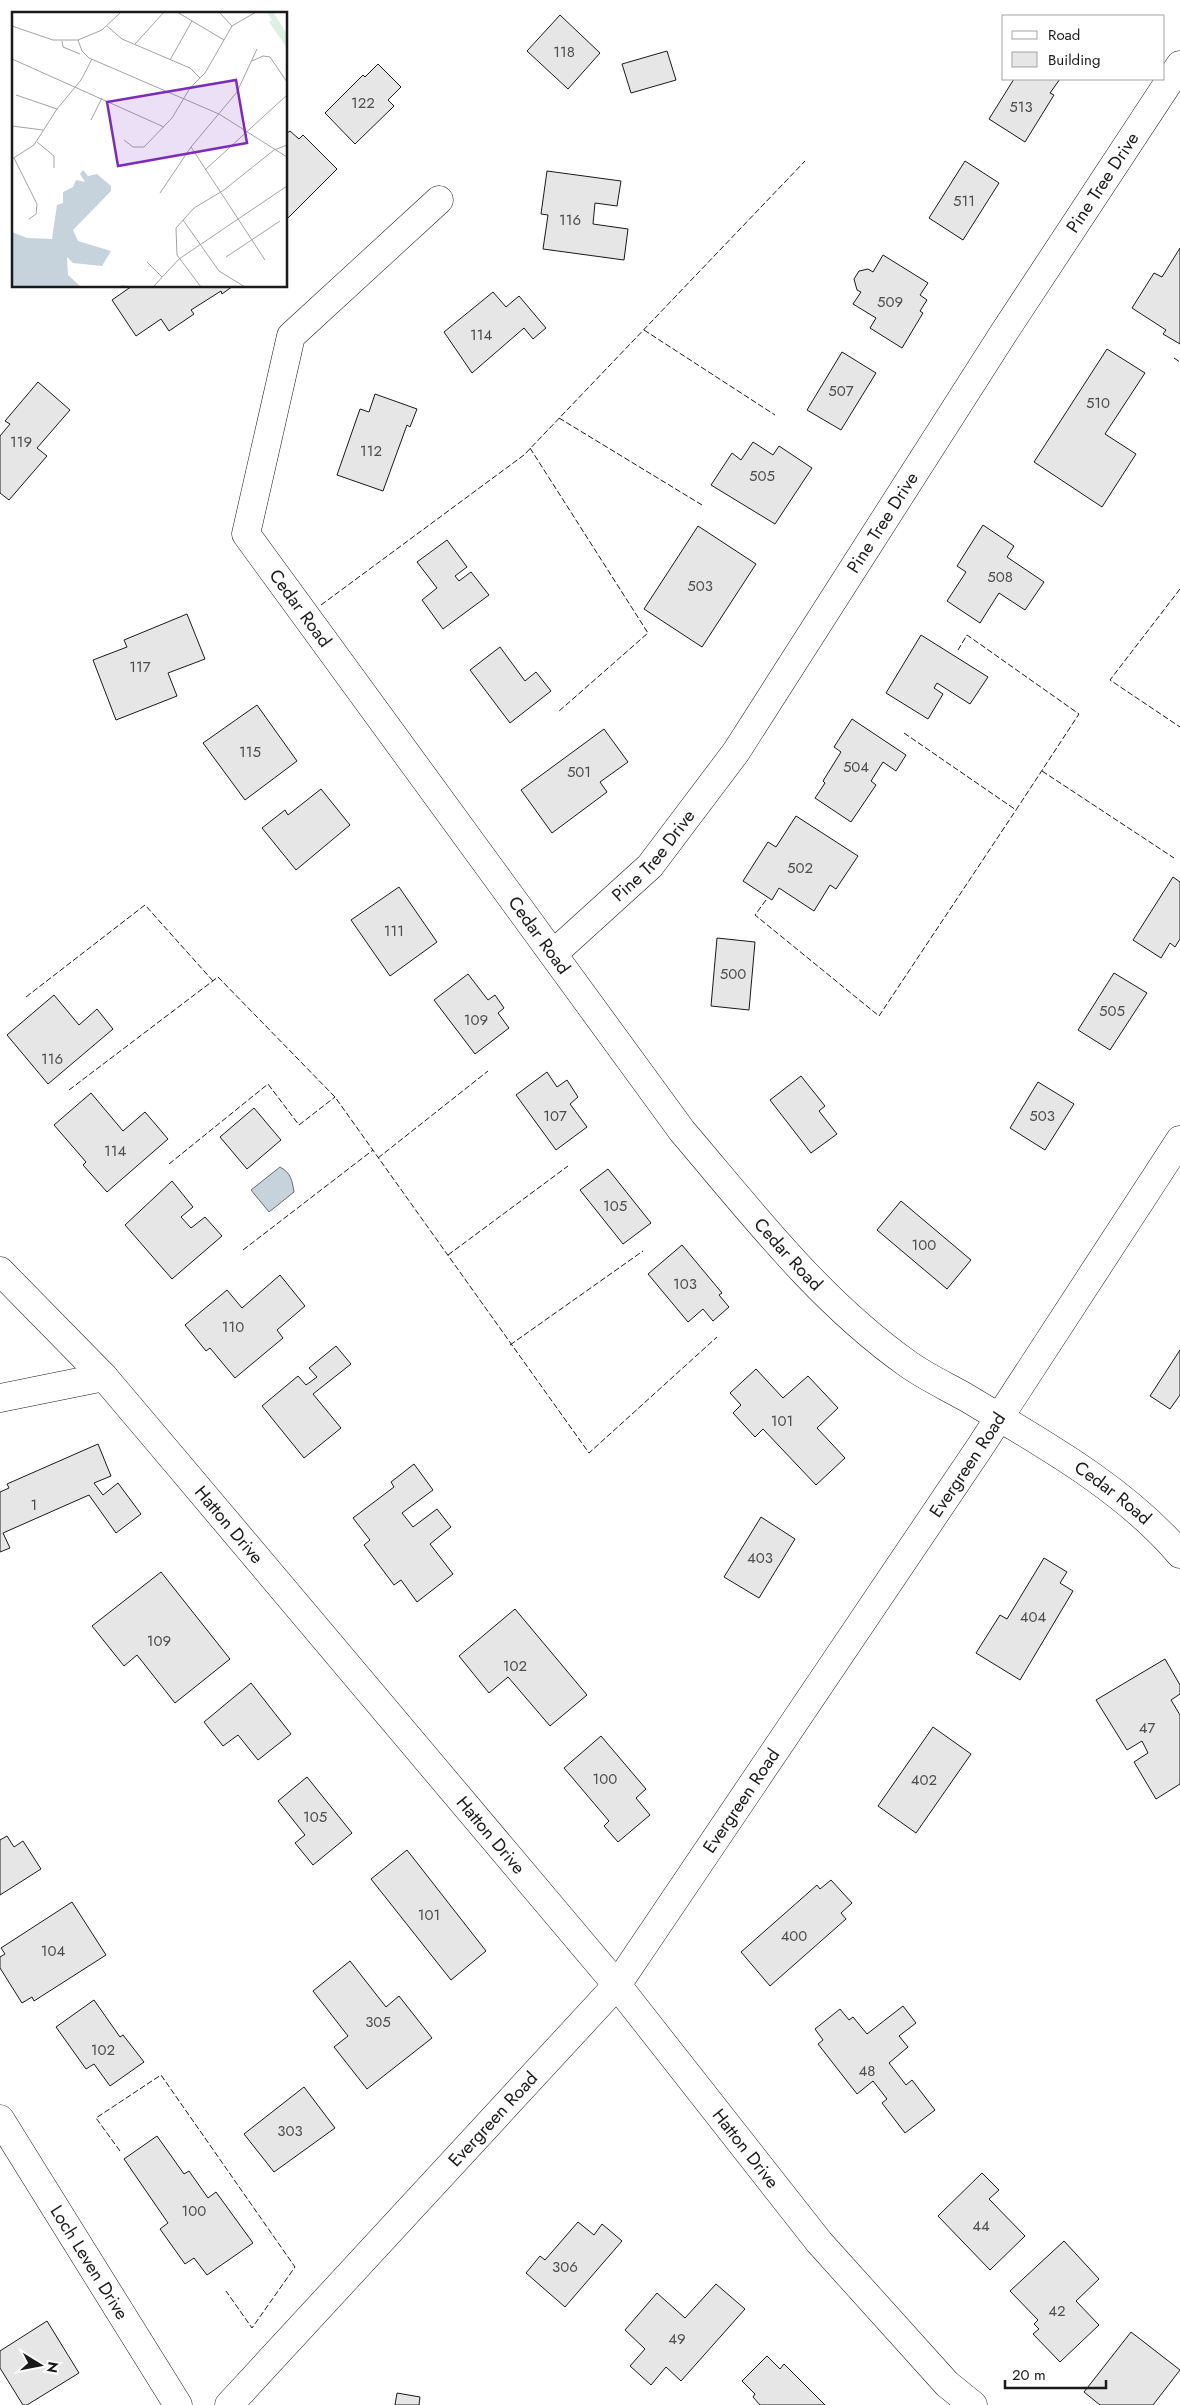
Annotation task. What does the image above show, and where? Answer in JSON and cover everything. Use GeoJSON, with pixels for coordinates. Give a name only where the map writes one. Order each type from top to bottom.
{"type":"FeatureCollection","features":[{"type":"Feature","properties":{"kind":"street","name":"Pine Tree Drive"},"geometry":{"type":"LineString","coordinates":[[553,954],[650,866],[736,752],[1003,334],[1180,65]]}},
{"type":"Feature","properties":{"kind":"street","name":"Cedar Road"},"geometry":{"type":"LineString","coordinates":[[439,200],[291,336],[246,534],[682,1131],[737,1198],[796,1263],[854,1320],[908,1364],[1062,1455],[1117,1496],[1168,1540],[1180,1554]]}},
{"type":"Feature","properties":{"kind":"street","name":"Evergreen Road"},"geometry":{"type":"LineString","coordinates":[[229,2405],[617,1985],[1000,1418],[1180,1140]]}},
{"type":"Feature","properties":{"kind":"street","name":"Hatton Drive"},"geometry":{"type":"LineString","coordinates":[[0,1271],[104,1377],[617,1985],[819,2242],[947,2384],[973,2405]]}},
{"type":"Feature","properties":{"kind":"street"},"geometry":{"type":"LineString","coordinates":[[0,1398],[104,1377]]}},
{"type":"Feature","properties":{"kind":"street","name":"Loch Leven Drive"},"geometry":{"type":"LineString","coordinates":[[0,2119],[178,2405]]}},
{"type":"Feature","properties":{"kind":"shaded area"},"geometry":{"type":"Polygon","coordinates":[[[280,1167],[290,1177],[294,1192],[269,1212],[251,1190],[280,1167]]]}},
{"type":"Feature","properties":{"kind":"building"},"geometry":{"type":"Polygon","coordinates":[[[560,15],[600,53],[568,89],[527,51],[560,15]]]}},
{"type":"Feature","properties":{"kind":"building"},"geometry":{"type":"Polygon","coordinates":[[[667,51],[676,80],[631,93],[622,64],[667,51]]]}},
{"type":"Feature","properties":{"kind":"building"},"geometry":{"type":"Polygon","coordinates":[[[378,64],[401,87],[388,100],[394,106],[355,144],[325,113],[363,75],[365,77],[378,64]]]}},
{"type":"Feature","properties":{"kind":"building"},"geometry":{"type":"Polygon","coordinates":[[[1013,80],[1059,80],[1050,93],[1054,95],[1025,142],[989,119],[1013,80]]]}},
{"type":"Feature","properties":{"kind":"building"},"geometry":{"type":"Polygon","coordinates":[[[290,131],[299,139],[303,135],[337,169],[288,218],[288,132],[290,131]]]}},
{"type":"Feature","properties":{"kind":"building"},"geometry":{"type":"Polygon","coordinates":[[[965,161],[999,183],[963,240],[929,218],[965,161]]]}},
{"type":"Feature","properties":{"kind":"building"},"geometry":{"type":"Polygon","coordinates":[[[547,171],[621,181],[617,206],[595,203],[593,224],[628,229],[624,260],[543,249],[548,215],[541,214],[547,171]]]}},
{"type":"Feature","properties":{"kind":"building"},"geometry":{"type":"Polygon","coordinates":[[[1180,248],[1180,344],[1163,334],[1166,330],[1132,308],[1154,273],[1162,277],[1180,248]]]}},
{"type":"Feature","properties":{"kind":"building"},"geometry":{"type":"Polygon","coordinates":[[[883,255],[928,283],[920,295],[927,300],[920,311],[923,313],[902,348],[870,328],[876,318],[853,304],[861,292],[857,290],[854,279],[859,271],[868,269],[873,272],[883,255]]]}},
{"type":"Feature","properties":{"kind":"building"},"geometry":{"type":"Polygon","coordinates":[[[129,288],[230,288],[222,294],[221,291],[191,310],[194,314],[169,331],[161,319],[136,336],[112,300],[129,288]]]}},
{"type":"Feature","properties":{"kind":"building"},"geometry":{"type":"Polygon","coordinates":[[[493,292],[506,307],[519,296],[546,328],[533,339],[524,328],[472,373],[444,332],[493,292]]]}},
{"type":"Feature","properties":{"kind":"building"},"geometry":{"type":"Polygon","coordinates":[[[1107,349],[1145,373],[1105,434],[1136,454],[1102,507],[1034,462],[1107,349]]]}},
{"type":"Feature","properties":{"kind":"building"},"geometry":{"type":"Polygon","coordinates":[[[842,352],[876,373],[841,430],[807,410],[842,352]]]}},
{"type":"Feature","properties":{"kind":"building"},"geometry":{"type":"Polygon","coordinates":[[[38,382],[70,410],[37,448],[47,456],[9,500],[0,493],[0,436],[10,424],[5,421],[38,382]]]}},
{"type":"Feature","properties":{"kind":"building"},"geometry":{"type":"Polygon","coordinates":[[[375,394],[417,409],[410,427],[407,425],[383,491],[337,475],[360,409],[369,412],[375,394]]]}},
{"type":"Feature","properties":{"kind":"building"},"geometry":{"type":"Polygon","coordinates":[[[753,442],[773,455],[779,446],[812,468],[775,524],[711,485],[732,453],[741,460],[753,442]]]}},
{"type":"Feature","properties":{"kind":"building"},"geometry":{"type":"Polygon","coordinates":[[[983,525],[1014,546],[1007,557],[1044,582],[1025,610],[999,593],[980,623],[947,601],[966,572],[957,566],[983,525]]]}},
{"type":"Feature","properties":{"kind":"building"},"geometry":{"type":"Polygon","coordinates":[[[698,526],[756,564],[702,647],[644,609],[698,526]]]}},
{"type":"Feature","properties":{"kind":"building"},"geometry":{"type":"Polygon","coordinates":[[[447,540],[467,567],[455,576],[459,581],[471,572],[489,595],[443,629],[422,600],[437,588],[417,562],[447,540]]]}},
{"type":"Feature","properties":{"kind":"building"},"geometry":{"type":"Polygon","coordinates":[[[187,614],[205,659],[168,673],[177,696],[116,720],[93,660],[127,647],[124,640],[187,614]]]}},
{"type":"Feature","properties":{"kind":"building"},"geometry":{"type":"Polygon","coordinates":[[[921,635],[988,677],[970,704],[937,683],[934,688],[943,694],[928,719],[886,693],[921,635]]]}},
{"type":"Feature","properties":{"kind":"building"},"geometry":{"type":"Polygon","coordinates":[[[500,647],[525,681],[536,672],[551,691],[510,723],[470,670],[500,647]]]}},
{"type":"Feature","properties":{"kind":"building"},"geometry":{"type":"Polygon","coordinates":[[[257,705],[297,761],[245,800],[203,743],[257,705]]]}},
{"type":"Feature","properties":{"kind":"building"},"geometry":{"type":"Polygon","coordinates":[[[852,719],[906,755],[896,771],[883,762],[871,781],[876,785],[851,822],[815,798],[841,752],[834,747],[852,719]]]}},
{"type":"Feature","properties":{"kind":"building"},"geometry":{"type":"Polygon","coordinates":[[[604,729],[628,762],[600,782],[607,792],[552,833],[521,790],[604,729]]]}},
{"type":"Feature","properties":{"kind":"building"},"geometry":{"type":"Polygon","coordinates":[[[321,789],[350,825],[296,870],[262,828],[285,810],[288,815],[321,789]]]}},
{"type":"Feature","properties":{"kind":"building"},"geometry":{"type":"Polygon","coordinates":[[[796,816],[858,856],[836,889],[830,885],[814,911],[779,888],[772,900],[743,881],[768,842],[776,847],[796,816]]]}},
{"type":"Feature","properties":{"kind":"building"},"geometry":{"type":"Polygon","coordinates":[[[1173,877],[1180,882],[1180,939],[1175,947],[1170,943],[1161,958],[1133,940],[1173,877]]]}},
{"type":"Feature","properties":{"kind":"building"},"geometry":{"type":"Polygon","coordinates":[[[399,887],[437,942],[390,976],[351,920],[399,887]]]}},
{"type":"Feature","properties":{"kind":"building"},"geometry":{"type":"Polygon","coordinates":[[[717,938],[755,942],[749,1010],[711,1006],[717,938]]]}},
{"type":"Feature","properties":{"kind":"building"},"geometry":{"type":"Polygon","coordinates":[[[1114,973],[1147,993],[1110,1050],[1078,1030],[1114,973]]]}},
{"type":"Feature","properties":{"kind":"building"},"geometry":{"type":"Polygon","coordinates":[[[468,974],[488,1000],[495,995],[504,1008],[498,1013],[509,1028],[475,1054],[434,1000],[468,974]]]}},
{"type":"Feature","properties":{"kind":"building"},"geometry":{"type":"Polygon","coordinates":[[[54,995],[79,1025],[97,1009],[113,1029],[48,1084],[7,1035],[54,995]]]}},
{"type":"Feature","properties":{"kind":"building"},"geometry":{"type":"Polygon","coordinates":[[[547,1072],[557,1087],[567,1080],[578,1097],[570,1104],[587,1127],[556,1150],[516,1095],[547,1072]]]}},
{"type":"Feature","properties":{"kind":"building"},"geometry":{"type":"Polygon","coordinates":[[[801,1076],[825,1106],[819,1111],[837,1134],[811,1153],[770,1100],[801,1076]]]}},
{"type":"Feature","properties":{"kind":"building"},"geometry":{"type":"Polygon","coordinates":[[[1038,1082],[1074,1104],[1045,1150],[1010,1128],[1038,1082]]]}},
{"type":"Feature","properties":{"kind":"building"},"geometry":{"type":"Polygon","coordinates":[[[91,1093],[123,1131],[145,1112],[168,1139],[107,1192],[83,1165],[86,1162],[54,1125],[91,1093]]]}},
{"type":"Feature","properties":{"kind":"building"},"geometry":{"type":"Polygon","coordinates":[[[254,1108],[281,1140],[247,1169],[220,1137],[254,1108]]]}},
{"type":"Feature","properties":{"kind":"building"},"geometry":{"type":"Polygon","coordinates":[[[608,1169],[651,1223],[623,1244],[580,1190],[608,1169]]]}},
{"type":"Feature","properties":{"kind":"building"},"geometry":{"type":"Polygon","coordinates":[[[172,1181],[193,1207],[181,1217],[191,1228],[205,1217],[222,1236],[172,1279],[125,1225],[172,1181]]]}},
{"type":"Feature","properties":{"kind":"building"},"geometry":{"type":"Polygon","coordinates":[[[901,1201],[971,1260],[947,1289],[877,1230],[901,1201]]]}},
{"type":"Feature","properties":{"kind":"building"},"geometry":{"type":"Polygon","coordinates":[[[682,1245],[722,1293],[719,1295],[729,1307],[713,1321],[703,1309],[688,1322],[648,1274],[682,1245]]]}},
{"type":"Feature","properties":{"kind":"building"},"geometry":{"type":"Polygon","coordinates":[[[280,1275],[305,1306],[277,1330],[283,1338],[235,1378],[210,1348],[206,1351],[185,1325],[227,1290],[242,1308],[280,1275]]]}},
{"type":"Feature","properties":{"kind":"building"},"geometry":{"type":"Polygon","coordinates":[[[336,1346],[351,1364],[313,1394],[341,1428],[304,1458],[262,1406],[298,1376],[306,1385],[317,1377],[309,1368],[336,1346]]]}},
{"type":"Feature","properties":{"kind":"building"},"geometry":{"type":"Polygon","coordinates":[[[1180,1350],[1180,1395],[1170,1409],[1150,1396],[1180,1350]]]}},
{"type":"Feature","properties":{"kind":"building"},"geometry":{"type":"Polygon","coordinates":[[[756,1369],[783,1398],[808,1376],[838,1408],[817,1428],[845,1458],[816,1485],[763,1429],[755,1437],[733,1413],[741,1405],[730,1393],[756,1369]]]}},
{"type":"Feature","properties":{"kind":"building"},"geometry":{"type":"Polygon","coordinates":[[[98,1444],[111,1476],[94,1483],[103,1495],[118,1483],[141,1514],[116,1533],[89,1495],[3,1533],[10,1548],[0,1552],[0,1492],[9,1488],[7,1484],[98,1444]]]}},
{"type":"Feature","properties":{"kind":"building"},"geometry":{"type":"Polygon","coordinates":[[[414,1464],[433,1490],[402,1513],[413,1527],[437,1509],[451,1527],[430,1544],[453,1574],[417,1602],[401,1580],[394,1585],[364,1545],[370,1540],[353,1518],[394,1487],[391,1482],[414,1464]]]}},
{"type":"Feature","properties":{"kind":"building"},"geometry":{"type":"Polygon","coordinates":[[[761,1517],[795,1539],[759,1598],[724,1577],[761,1517]]]}},
{"type":"Feature","properties":{"kind":"building"},"geometry":{"type":"Polygon","coordinates":[[[1044,1558],[1067,1572],[1060,1583],[1073,1591],[1020,1680],[976,1653],[1000,1615],[1007,1619],[1044,1558]]]}},
{"type":"Feature","properties":{"kind":"building"},"geometry":{"type":"Polygon","coordinates":[[[161,1572],[230,1659],[175,1703],[137,1655],[124,1666],[92,1626],[161,1572]]]}},
{"type":"Feature","properties":{"kind":"building"},"geometry":{"type":"Polygon","coordinates":[[[515,1609],[587,1695],[550,1726],[508,1677],[489,1693],[459,1656],[515,1609]]]}},
{"type":"Feature","properties":{"kind":"building"},"geometry":{"type":"Polygon","coordinates":[[[1165,1659],[1180,1685],[1180,1694],[1171,1700],[1180,1715],[1180,1784],[1156,1799],[1134,1762],[1148,1753],[1142,1741],[1127,1750],[1096,1700],[1165,1659]]]}},
{"type":"Feature","properties":{"kind":"building"},"geometry":{"type":"Polygon","coordinates":[[[251,1683],[291,1734],[258,1760],[238,1735],[223,1746],[204,1722],[251,1683]]]}},
{"type":"Feature","properties":{"kind":"building"},"geometry":{"type":"Polygon","coordinates":[[[933,1727],[971,1754],[916,1833],[878,1806],[933,1727]]]}},
{"type":"Feature","properties":{"kind":"building"},"geometry":{"type":"Polygon","coordinates":[[[601,1736],[646,1789],[636,1798],[650,1815],[618,1842],[604,1826],[609,1821],[564,1768],[601,1736]]]}},
{"type":"Feature","properties":{"kind":"building"},"geometry":{"type":"Polygon","coordinates":[[[307,1777],[352,1833],[313,1865],[295,1843],[305,1835],[278,1801],[307,1777]]]}},
{"type":"Feature","properties":{"kind":"building"},"geometry":{"type":"Polygon","coordinates":[[[7,1836],[14,1847],[23,1841],[41,1869],[0,1895],[0,1840],[7,1836]]]}},
{"type":"Feature","properties":{"kind":"building"},"geometry":{"type":"Polygon","coordinates":[[[407,1850],[486,1951],[451,1980],[371,1879],[407,1850]]]}},
{"type":"Feature","properties":{"kind":"building"},"geometry":{"type":"Polygon","coordinates":[[[831,1880],[852,1903],[841,1913],[846,1919],[770,1986],[741,1952],[817,1885],[820,1889],[831,1880]]]}},
{"type":"Feature","properties":{"kind":"building"},"geometry":{"type":"Polygon","coordinates":[[[72,1902],[106,1955],[34,2001],[32,1997],[22,2003],[0,1968],[0,1957],[5,1954],[1,1948],[72,1902]]]}},
{"type":"Feature","properties":{"kind":"building"},"geometry":{"type":"Polygon","coordinates":[[[350,1961],[386,2007],[399,1996],[432,2038],[367,2089],[334,2047],[348,2036],[313,1991],[350,1961]]]}},
{"type":"Feature","properties":{"kind":"building"},"geometry":{"type":"Polygon","coordinates":[[[94,2000],[120,2037],[123,2035],[144,2062],[110,2086],[94,2064],[86,2069],[56,2027],[94,2000]]]}},
{"type":"Feature","properties":{"kind":"building"},"geometry":{"type":"Polygon","coordinates":[[[903,2006],[916,2023],[899,2036],[908,2047],[889,2063],[906,2085],[912,2080],[935,2110],[905,2133],[882,2103],[887,2099],[873,2081],[857,2094],[818,2044],[823,2040],[815,2029],[840,2009],[849,2020],[853,2017],[867,2034],[903,2006]]]}},
{"type":"Feature","properties":{"kind":"building"},"geometry":{"type":"Polygon","coordinates":[[[304,2087],[335,2128],[274,2172],[244,2134],[304,2087]]]}},
{"type":"Feature","properties":{"kind":"building"},"geometry":{"type":"Polygon","coordinates":[[[157,2136],[184,2174],[189,2171],[208,2198],[216,2192],[253,2243],[207,2275],[194,2258],[185,2264],[160,2229],[168,2223],[124,2159],[157,2136]]]}},
{"type":"Feature","properties":{"kind":"building"},"geometry":{"type":"Polygon","coordinates":[[[982,2173],[999,2190],[989,2199],[1025,2236],[990,2270],[938,2216],[982,2173]]]}},
{"type":"Feature","properties":{"kind":"building"},"geometry":{"type":"Polygon","coordinates":[[[578,2222],[594,2235],[602,2224],[622,2241],[565,2307],[526,2273],[540,2256],[545,2260],[578,2222]]]}},
{"type":"Feature","properties":{"kind":"building"},"geometry":{"type":"Polygon","coordinates":[[[1064,2241],[1099,2279],[1076,2301],[1099,2325],[1060,2362],[1033,2334],[1039,2329],[1034,2324],[1038,2320],[1010,2291],[1064,2241]]]}},
{"type":"Feature","properties":{"kind":"building"},"geometry":{"type":"Polygon","coordinates":[[[716,2284],[745,2309],[681,2381],[666,2367],[651,2385],[630,2366],[645,2349],[625,2330],[657,2293],[685,2318],[716,2284]]]}},
{"type":"Feature","properties":{"kind":"building"},"geometry":{"type":"Polygon","coordinates":[[[47,2321],[79,2373],[27,2405],[23,2405],[0,2368],[0,2351],[47,2321]]]}},
{"type":"Feature","properties":{"kind":"building"},"geometry":{"type":"Polygon","coordinates":[[[1131,2332],[1180,2370],[1153,2405],[1100,2405],[1084,2392],[1131,2332]]]}},
{"type":"Feature","properties":{"kind":"building"},"geometry":{"type":"Polygon","coordinates":[[[767,2356],[780,2369],[784,2364],[825,2405],[760,2405],[753,2397],[755,2394],[742,2381],[767,2356]]]}},
{"type":"Feature","properties":{"kind":"building"},"geometry":{"type":"Polygon","coordinates":[[[397,2393],[420,2397],[419,2405],[395,2405],[397,2393]]]}},
{"type":"Feature","properties":{"kind":"fence"},"geometry":{"type":"LineString","coordinates":[[321,605],[524,455],[805,161]]}},
{"type":"Feature","properties":{"kind":"fence"},"geometry":{"type":"LineString","coordinates":[[644,330],[775,415]]}},
{"type":"Feature","properties":{"kind":"fence"},"geometry":{"type":"LineString","coordinates":[[1174,358],[1180,362]]}},
{"type":"Feature","properties":{"kind":"fence"},"geometry":{"type":"LineString","coordinates":[[559,418],[702,505]]}},
{"type":"Feature","properties":{"kind":"fence"},"geometry":{"type":"LineString","coordinates":[[530,448],[648,633],[558,712]]}},
{"type":"Feature","properties":{"kind":"fence"},"geometry":{"type":"LineString","coordinates":[[1180,589],[1110,680],[1180,727]]}},
{"type":"Feature","properties":{"kind":"fence"},"geometry":{"type":"LineString","coordinates":[[904,733],[1016,810],[1079,714],[967,635],[958,650]]}},
{"type":"Feature","properties":{"kind":"fence"},"geometry":{"type":"LineString","coordinates":[[1042,771],[1174,858]]}},
{"type":"Feature","properties":{"kind":"fence"},"geometry":{"type":"LineString","coordinates":[[766,900],[755,915],[879,1016],[1016,810]]}},
{"type":"Feature","properties":{"kind":"fence"},"geometry":{"type":"LineString","coordinates":[[26,997],[145,905],[213,981]]}},
{"type":"Feature","properties":{"kind":"fence"},"geometry":{"type":"LineString","coordinates":[[69,1090],[218,977],[335,1097],[589,1453],[717,1337]]}},
{"type":"Feature","properties":{"kind":"fence"},"geometry":{"type":"LineString","coordinates":[[378,1158],[488,1071]]}},
{"type":"Feature","properties":{"kind":"fence"},"geometry":{"type":"LineString","coordinates":[[169,1164],[268,1084],[299,1125],[335,1097]]}},
{"type":"Feature","properties":{"kind":"fence"},"geometry":{"type":"LineString","coordinates":[[243,1250],[373,1150]]}},
{"type":"Feature","properties":{"kind":"fence"},"geometry":{"type":"LineString","coordinates":[[448,1255],[568,1166]]}},
{"type":"Feature","properties":{"kind":"fence"},"geometry":{"type":"LineString","coordinates":[[510,1345],[643,1251]]}},
{"type":"Feature","properties":{"kind":"fence"},"geometry":{"type":"LineString","coordinates":[[120,2151],[96,2118],[161,2075],[295,2267],[252,2328],[226,2291]]}}]}
